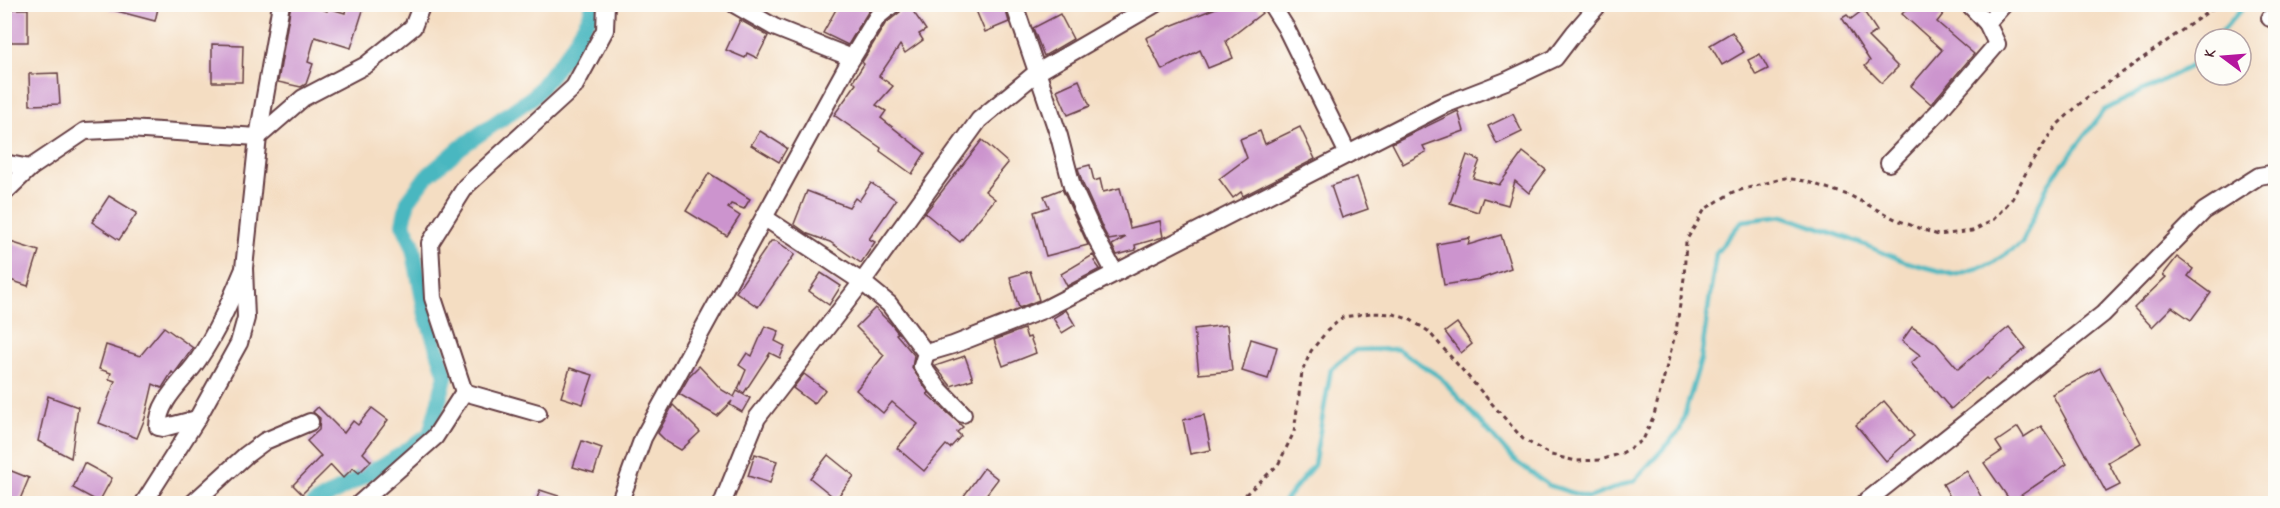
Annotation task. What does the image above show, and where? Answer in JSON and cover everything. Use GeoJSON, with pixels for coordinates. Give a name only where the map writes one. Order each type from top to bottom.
{"type":"FeatureCollection","features":[{"type":"Feature","properties":{"kind":"street"},"geometry":{"type":"LineString","coordinates":[[143,504],[197,419],[239,343],[246,318],[244,268],[258,137],[281,4]]}},
{"type":"Feature","properties":{"kind":"street"},"geometry":{"type":"LineString","coordinates":[[4,193],[30,168],[85,131],[128,129],[258,137],[303,98],[366,65],[413,27],[422,4]]}},
{"type":"Feature","properties":{"kind":"street"},"geometry":{"type":"LineString","coordinates":[[464,392],[433,298],[430,243],[466,186],[574,87],[605,30],[606,4]]}},
{"type":"Feature","properties":{"kind":"street"},"geometry":{"type":"LineString","coordinates":[[734,4],[774,27],[852,58]]}},
{"type":"Feature","properties":{"kind":"street"},"geometry":{"type":"LineString","coordinates":[[619,504],[644,438],[852,58],[877,17],[893,4]]}},
{"type":"Feature","properties":{"kind":"street"},"geometry":{"type":"LineString","coordinates":[[1014,4],[1059,136],[1072,186],[1115,273]]}},
{"type":"Feature","properties":{"kind":"street"},"geometry":{"type":"LineString","coordinates":[[722,504],[757,418],[862,282],[979,120],[1036,73],[1155,4]]}},
{"type":"Feature","properties":{"kind":"street"},"geometry":{"type":"LineString","coordinates":[[1271,4],[1286,28],[1348,154]]}},
{"type":"Feature","properties":{"kind":"street"},"geometry":{"type":"LineString","coordinates":[[926,353],[953,345],[1045,309],[1444,105],[1506,81],[1555,58],[1599,4]]}},
{"type":"Feature","properties":{"kind":"street"},"geometry":{"type":"LineString","coordinates":[[1889,163],[1938,112],[1997,44],[1987,23],[1970,4]]}},
{"type":"Feature","properties":{"kind":"street"},"geometry":{"type":"LineString","coordinates":[[1987,23],[2004,4]]}},
{"type":"Feature","properties":{"kind":"street"},"geometry":{"type":"LineString","coordinates":[[4,163],[30,168]]}},
{"type":"Feature","properties":{"kind":"street"},"geometry":{"type":"LineString","coordinates":[[1863,504],[2103,314],[2205,212],[2259,176],[2276,173]]}},
{"type":"Feature","properties":{"kind":"street"},"geometry":{"type":"LineString","coordinates":[[765,218],[862,282],[889,304],[926,353]]}},
{"type":"Feature","properties":{"kind":"street"},"geometry":{"type":"LineString","coordinates":[[197,419],[163,428],[158,427],[158,416],[203,351],[223,316],[244,268]]}},
{"type":"Feature","properties":{"kind":"street"},"geometry":{"type":"LineString","coordinates":[[926,353],[922,366],[937,387],[963,414]]}},
{"type":"Feature","properties":{"kind":"street"},"geometry":{"type":"LineString","coordinates":[[464,392],[538,413]]}},
{"type":"Feature","properties":{"kind":"street"},"geometry":{"type":"LineString","coordinates":[[359,504],[435,436],[464,392]]}},
{"type":"Feature","properties":{"kind":"street"},"geometry":{"type":"LineString","coordinates":[[192,504],[246,455],[265,441],[310,422]]}},
{"type":"Feature","properties":{"kind":"path"},"geometry":{"type":"LineString","coordinates":[[1230,504],[1245,495],[1278,465],[1294,432],[1302,372],[1311,351],[1327,331],[1343,317],[1371,313],[1394,314],[1411,320],[1428,331],[1523,439],[1551,455],[1576,461],[1601,460],[1622,453],[1643,440],[1654,415],[1676,331],[1684,278],[1686,241],[1705,209],[1733,192],[1785,178],[1851,196],[1897,220],[1938,235],[1972,231],[1992,221],[2012,200],[2030,165],[2057,125],[2085,99],[2218,4]]}},
{"type":"Feature","properties":{"kind":"building"},"geometry":{"type":"Polygon","coordinates":[[[109,4],[159,4],[155,21],[109,9],[109,4]]]}},
{"type":"Feature","properties":{"kind":"building"},"geometry":{"type":"Polygon","coordinates":[[[291,4],[307,4],[327,11],[328,8],[345,13],[347,4],[365,4],[351,48],[315,37],[308,62],[313,64],[306,84],[301,87],[278,82],[291,4]]]}},
{"type":"Feature","properties":{"kind":"building"},"geometry":{"type":"Polygon","coordinates":[[[839,4],[876,4],[868,12],[848,45],[823,33],[839,4]]]}},
{"type":"Feature","properties":{"kind":"building"},"geometry":{"type":"Polygon","coordinates":[[[903,4],[908,4],[926,30],[919,34],[923,40],[905,53],[900,45],[879,76],[893,86],[876,105],[886,111],[881,118],[925,153],[912,174],[880,151],[881,148],[834,115],[856,84],[853,81],[864,64],[862,62],[885,24],[900,12],[903,4]]]}},
{"type":"Feature","properties":{"kind":"building"},"geometry":{"type":"Polygon","coordinates":[[[985,4],[1004,4],[1009,22],[985,32],[975,8],[985,4]]]}},
{"type":"Feature","properties":{"kind":"building"},"geometry":{"type":"Polygon","coordinates":[[[1226,4],[1255,4],[1262,13],[1226,41],[1233,58],[1208,68],[1200,50],[1162,70],[1146,38],[1226,4]]]}},
{"type":"Feature","properties":{"kind":"building"},"geometry":{"type":"Polygon","coordinates":[[[1911,4],[1934,4],[1944,13],[1937,22],[1974,54],[1931,104],[1911,86],[1942,50],[1902,14],[1911,4]]]}},
{"type":"Feature","properties":{"kind":"building"},"geometry":{"type":"Polygon","coordinates":[[[4,9],[28,9],[28,42],[4,42],[4,9]]]}},
{"type":"Feature","properties":{"kind":"building"},"geometry":{"type":"Polygon","coordinates":[[[1863,10],[1877,31],[1868,37],[1898,67],[1882,83],[1865,66],[1870,61],[1842,18],[1847,15],[1851,19],[1863,10]]]}},
{"type":"Feature","properties":{"kind":"building"},"geometry":{"type":"Polygon","coordinates":[[[1060,14],[1073,39],[1044,56],[1033,28],[1060,14]]]}},
{"type":"Feature","properties":{"kind":"building"},"geometry":{"type":"Polygon","coordinates":[[[740,20],[768,36],[757,58],[747,53],[745,58],[726,50],[740,20]]]}},
{"type":"Feature","properties":{"kind":"building"},"geometry":{"type":"Polygon","coordinates":[[[1732,32],[1744,52],[1722,65],[1710,45],[1732,32]]]}},
{"type":"Feature","properties":{"kind":"building"},"geometry":{"type":"Polygon","coordinates":[[[212,44],[243,45],[242,82],[212,82],[212,44]]]}},
{"type":"Feature","properties":{"kind":"building"},"geometry":{"type":"Polygon","coordinates":[[[1760,54],[1768,69],[1756,75],[1748,60],[1760,54]]]}},
{"type":"Feature","properties":{"kind":"building"},"geometry":{"type":"Polygon","coordinates":[[[58,73],[60,104],[30,105],[29,74],[58,73]]]}},
{"type":"Feature","properties":{"kind":"building"},"geometry":{"type":"Polygon","coordinates":[[[1079,80],[1090,106],[1068,115],[1057,90],[1079,80]]]}},
{"type":"Feature","properties":{"kind":"building"},"geometry":{"type":"Polygon","coordinates":[[[1458,111],[1464,131],[1423,146],[1426,152],[1403,164],[1392,143],[1458,111]]]}},
{"type":"Feature","properties":{"kind":"building"},"geometry":{"type":"Polygon","coordinates":[[[1513,114],[1522,132],[1497,144],[1488,126],[1513,114]]]}},
{"type":"Feature","properties":{"kind":"building"},"geometry":{"type":"Polygon","coordinates":[[[1300,127],[1315,159],[1243,196],[1241,192],[1233,198],[1219,179],[1247,158],[1240,139],[1260,131],[1265,144],[1300,127]]]}},
{"type":"Feature","properties":{"kind":"building"},"geometry":{"type":"Polygon","coordinates":[[[760,131],[787,148],[779,162],[751,145],[760,131]]]}},
{"type":"Feature","properties":{"kind":"building"},"geometry":{"type":"Polygon","coordinates":[[[982,140],[1008,163],[985,191],[995,199],[960,242],[925,213],[982,140]]]}},
{"type":"Feature","properties":{"kind":"building"},"geometry":{"type":"Polygon","coordinates":[[[1523,152],[1546,170],[1529,193],[1515,181],[1508,205],[1483,198],[1478,212],[1450,203],[1467,155],[1480,160],[1473,178],[1499,185],[1523,152]]]}},
{"type":"Feature","properties":{"kind":"building"},"geometry":{"type":"Polygon","coordinates":[[[1090,165],[1094,181],[1100,179],[1103,192],[1120,188],[1130,228],[1160,221],[1163,237],[1135,245],[1136,250],[1117,255],[1112,245],[1126,237],[1109,240],[1104,231],[1078,168],[1090,165]]]}},
{"type":"Feature","properties":{"kind":"building"},"geometry":{"type":"Polygon","coordinates":[[[709,173],[750,199],[744,209],[731,204],[728,208],[740,216],[727,236],[686,211],[709,173]]]}},
{"type":"Feature","properties":{"kind":"building"},"geometry":{"type":"Polygon","coordinates":[[[1357,177],[1368,209],[1342,218],[1331,186],[1357,177]]]}},
{"type":"Feature","properties":{"kind":"building"},"geometry":{"type":"Polygon","coordinates":[[[871,183],[896,200],[869,239],[875,242],[861,263],[830,242],[808,234],[794,224],[807,191],[849,207],[855,198],[859,201],[871,183]]]}},
{"type":"Feature","properties":{"kind":"building"},"geometry":{"type":"Polygon","coordinates":[[[1062,189],[1088,245],[1046,256],[1034,212],[1049,207],[1044,196],[1062,189]]]}},
{"type":"Feature","properties":{"kind":"building"},"geometry":{"type":"Polygon","coordinates":[[[109,196],[137,213],[119,240],[92,222],[109,196]]]}},
{"type":"Feature","properties":{"kind":"building"},"geometry":{"type":"Polygon","coordinates":[[[1501,235],[1511,268],[1480,279],[1444,285],[1437,244],[1470,238],[1468,245],[1501,235]]]}},
{"type":"Feature","properties":{"kind":"building"},"geometry":{"type":"Polygon","coordinates":[[[4,240],[39,251],[28,286],[4,278],[4,240]]]}},
{"type":"Feature","properties":{"kind":"building"},"geometry":{"type":"Polygon","coordinates":[[[771,241],[776,241],[795,254],[758,307],[736,292],[771,241]]]}},
{"type":"Feature","properties":{"kind":"building"},"geometry":{"type":"Polygon","coordinates":[[[1093,255],[1100,269],[1067,286],[1061,274],[1093,255]]]}},
{"type":"Feature","properties":{"kind":"building"},"geometry":{"type":"Polygon","coordinates":[[[2177,257],[2193,269],[2188,276],[2211,293],[2191,320],[2172,307],[2152,327],[2134,308],[2166,277],[2163,275],[2177,257]]]}},
{"type":"Feature","properties":{"kind":"building"},"geometry":{"type":"Polygon","coordinates":[[[1030,271],[1039,300],[1019,308],[1010,277],[1030,271]]]}},
{"type":"Feature","properties":{"kind":"building"},"geometry":{"type":"Polygon","coordinates":[[[821,273],[841,286],[829,305],[809,291],[821,273]]]}},
{"type":"Feature","properties":{"kind":"building"},"geometry":{"type":"Polygon","coordinates":[[[875,308],[891,324],[898,333],[896,334],[914,355],[912,368],[929,393],[927,394],[963,427],[957,432],[961,436],[950,448],[946,445],[924,471],[897,448],[918,424],[892,402],[883,413],[856,390],[884,355],[856,327],[875,308]]]}},
{"type":"Feature","properties":{"kind":"building"},"geometry":{"type":"Polygon","coordinates":[[[1066,310],[1075,325],[1062,333],[1053,318],[1066,310]]]}},
{"type":"Feature","properties":{"kind":"building"},"geometry":{"type":"Polygon","coordinates":[[[1457,323],[1472,344],[1461,353],[1445,332],[1457,323]]]}},
{"type":"Feature","properties":{"kind":"building"},"geometry":{"type":"Polygon","coordinates":[[[1227,325],[1232,371],[1199,374],[1194,329],[1227,325]]]}},
{"type":"Feature","properties":{"kind":"building"},"geometry":{"type":"Polygon","coordinates":[[[765,326],[779,331],[775,341],[785,346],[780,358],[770,353],[744,393],[738,389],[746,370],[739,365],[747,353],[752,356],[765,326]]]}},
{"type":"Feature","properties":{"kind":"building"},"geometry":{"type":"Polygon","coordinates":[[[164,327],[193,348],[174,374],[172,372],[162,388],[153,384],[145,418],[137,438],[99,423],[115,381],[109,379],[111,373],[99,369],[106,345],[140,356],[164,327]]]}},
{"type":"Feature","properties":{"kind":"building"},"geometry":{"type":"Polygon","coordinates":[[[1912,327],[1935,342],[1958,369],[2009,327],[2026,348],[1988,380],[1986,378],[1951,409],[1911,363],[1920,355],[1902,341],[1912,327]]]}},
{"type":"Feature","properties":{"kind":"building"},"geometry":{"type":"Polygon","coordinates":[[[1024,329],[1036,353],[1003,366],[994,340],[1024,329]]]}},
{"type":"Feature","properties":{"kind":"building"},"geometry":{"type":"Polygon","coordinates":[[[1251,339],[1277,347],[1268,379],[1242,371],[1251,339]]]}},
{"type":"Feature","properties":{"kind":"building"},"geometry":{"type":"Polygon","coordinates":[[[965,356],[973,379],[951,386],[935,366],[965,356]]]}},
{"type":"Feature","properties":{"kind":"building"},"geometry":{"type":"Polygon","coordinates":[[[699,366],[722,390],[734,397],[737,391],[750,398],[742,412],[730,405],[732,401],[717,416],[679,394],[690,375],[699,366]]]}},
{"type":"Feature","properties":{"kind":"building"},"geometry":{"type":"Polygon","coordinates":[[[570,368],[593,375],[583,404],[561,397],[570,368]]]}},
{"type":"Feature","properties":{"kind":"building"},"geometry":{"type":"Polygon","coordinates":[[[2100,368],[2141,443],[2108,462],[2120,485],[2106,492],[2052,394],[2100,368]]]}},
{"type":"Feature","properties":{"kind":"building"},"geometry":{"type":"Polygon","coordinates":[[[804,374],[825,390],[814,404],[793,388],[804,374]]]}},
{"type":"Feature","properties":{"kind":"building"},"geometry":{"type":"Polygon","coordinates":[[[48,396],[78,407],[71,458],[38,441],[48,396]]]}},
{"type":"Feature","properties":{"kind":"building"},"geometry":{"type":"Polygon","coordinates":[[[1884,401],[1914,436],[1886,461],[1856,425],[1884,401]]]}},
{"type":"Feature","properties":{"kind":"building"},"geometry":{"type":"Polygon","coordinates":[[[673,405],[700,432],[681,450],[667,442],[658,433],[673,405]]]}},
{"type":"Feature","properties":{"kind":"building"},"geometry":{"type":"Polygon","coordinates":[[[318,407],[344,433],[353,421],[358,425],[372,408],[388,420],[363,453],[371,461],[359,473],[353,468],[343,478],[331,465],[302,494],[293,485],[321,456],[307,441],[319,430],[320,418],[313,412],[318,407]]]}},
{"type":"Feature","properties":{"kind":"building"},"geometry":{"type":"Polygon","coordinates":[[[1204,415],[1211,450],[1190,454],[1183,420],[1204,415]]]}},
{"type":"Feature","properties":{"kind":"building"},"geometry":{"type":"Polygon","coordinates":[[[2041,426],[2067,464],[2011,502],[1984,463],[2002,451],[1996,442],[2018,427],[2024,437],[2041,426]]]}},
{"type":"Feature","properties":{"kind":"building"},"geometry":{"type":"Polygon","coordinates":[[[582,441],[602,448],[594,473],[573,467],[582,441]]]}},
{"type":"Feature","properties":{"kind":"building"},"geometry":{"type":"Polygon","coordinates":[[[755,454],[777,461],[770,483],[748,476],[755,454]]]}},
{"type":"Feature","properties":{"kind":"building"},"geometry":{"type":"Polygon","coordinates":[[[828,455],[854,476],[836,499],[810,478],[828,455]]]}},
{"type":"Feature","properties":{"kind":"building"},"geometry":{"type":"Polygon","coordinates":[[[84,463],[112,478],[99,502],[73,488],[84,463]]]}},
{"type":"Feature","properties":{"kind":"building"},"geometry":{"type":"Polygon","coordinates":[[[4,468],[29,478],[18,504],[4,504],[4,468]]]}},
{"type":"Feature","properties":{"kind":"building"},"geometry":{"type":"Polygon","coordinates":[[[984,468],[998,479],[979,504],[958,504],[984,468]]]}},
{"type":"Feature","properties":{"kind":"building"},"geometry":{"type":"Polygon","coordinates":[[[1967,471],[1985,504],[1954,504],[1943,484],[1967,471]]]}},
{"type":"Feature","properties":{"kind":"building"},"geometry":{"type":"Polygon","coordinates":[[[540,490],[574,501],[574,504],[535,504],[540,490]]]}},
{"type":"Feature","properties":{"kind":"waterway"},"geometry":{"type":"LineString","coordinates":[[314,504],[399,456],[430,434],[446,375],[426,315],[412,243],[403,224],[408,201],[426,177],[461,147],[534,96],[570,50],[590,16],[593,4]]}},
{"type":"Feature","properties":{"kind":"waterway"},"geometry":{"type":"LineString","coordinates":[[2226,27],[2246,4]]}},
{"type":"Feature","properties":{"kind":"waterway"},"geometry":{"type":"LineString","coordinates":[[1282,504],[1314,465],[1331,369],[1355,350],[1397,349],[1440,377],[1514,460],[1548,485],[1589,498],[1635,480],[1680,430],[1701,359],[1716,253],[1742,221],[1783,216],[1850,239],[1906,262],[1955,275],[1991,264],[2022,243],[2048,184],[2104,110],[2189,67],[2193,63]]}}]}
